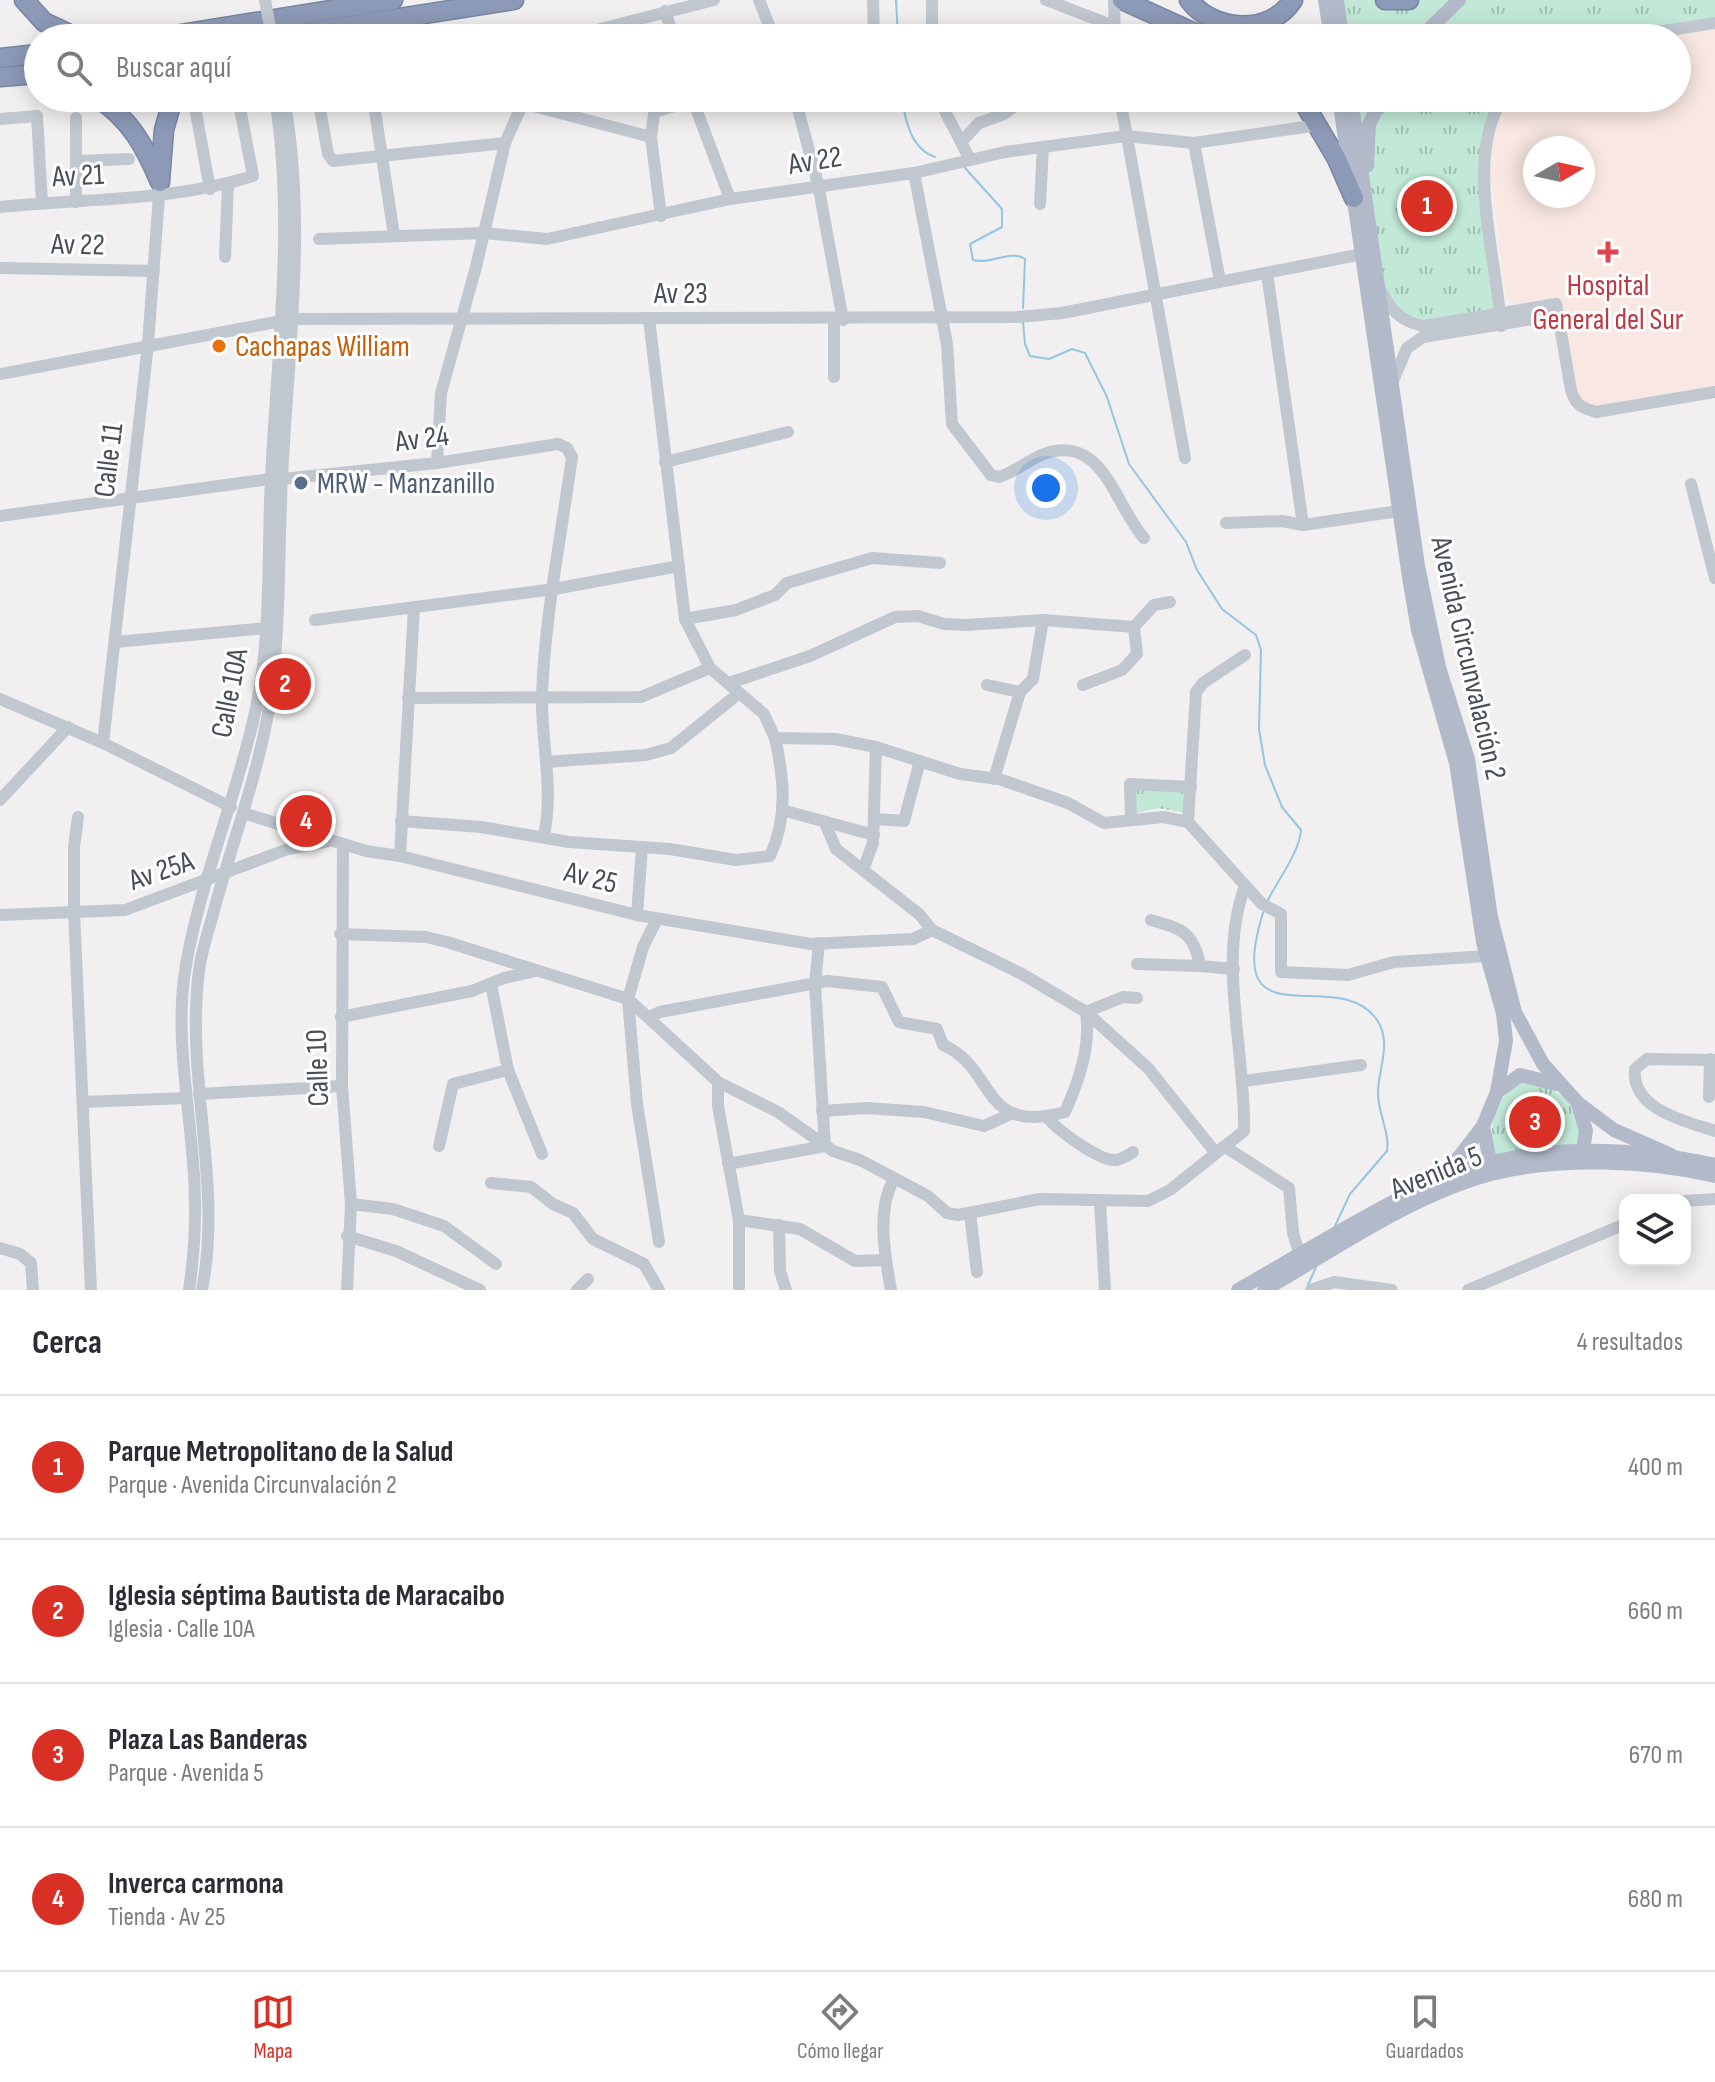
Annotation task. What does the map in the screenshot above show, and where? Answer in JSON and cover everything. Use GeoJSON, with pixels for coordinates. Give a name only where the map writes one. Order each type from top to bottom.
{"type":"FeatureCollection","features":[{"type":"Feature","properties":{"kind":"highway"},"geometry":{"type":"LineString","coordinates":[[24,0],[48,24]]}},
{"type":"Feature","properties":{"kind":"highway"},"geometry":{"type":"LineString","coordinates":[[243,24],[393,0]]}},
{"type":"Feature","properties":{"kind":"highway"},"geometry":{"type":"LineString","coordinates":[[361,24],[514,0]]}},
{"type":"Feature","properties":{"kind":"highway"},"geometry":{"type":"LineString","coordinates":[[1122,0],[1175,24]]}},
{"type":"Feature","properties":{"kind":"highway"},"geometry":{"type":"LineString","coordinates":[[1189,0],[1217,22],[1228,24]]}},
{"type":"Feature","properties":{"kind":"highway"},"geometry":{"type":"LineString","coordinates":[[1256,24],[1268,21],[1293,0]]}},
{"type":"Feature","properties":{"kind":"highway"},"geometry":{"type":"LineString","coordinates":[[1385,0],[1409,0]]}},
{"type":"Feature","properties":{"kind":"highway"},"geometry":{"type":"LineString","coordinates":[[0,58],[24,55]]}},
{"type":"Feature","properties":{"kind":"highway"},"geometry":{"type":"LineString","coordinates":[[0,77],[24,76]]}},
{"type":"Feature","properties":{"kind":"highway"},"geometry":{"type":"LineString","coordinates":[[119,112],[135,130],[160,190]]}},
{"type":"Feature","properties":{"kind":"highway"},"geometry":{"type":"LineString","coordinates":[[160,190],[164,130],[169,112]]}},
{"type":"Feature","properties":{"kind":"highway"},"geometry":{"type":"LineString","coordinates":[[1310,112],[1359,198]]}},
{"type":"Feature","properties":{"kind":"main road"},"geometry":{"type":"LineString","coordinates":[[1325,0],[1329,24]]}},
{"type":"Feature","properties":{"kind":"main road"},"geometry":{"type":"LineString","coordinates":[[1337,0],[1340,24]]}},
{"type":"Feature","properties":{"kind":"main road"},"geometry":{"type":"LineString","coordinates":[[1434,24],[1459,0]]}},
{"type":"Feature","properties":{"kind":"main road","name":"Avenida Circunvalación 2"},"geometry":{"type":"LineString","coordinates":[[1342,112],[1378,286],[1418,566],[1439,667],[1468,759],[1491,917],[1515,1012],[1543,1064],[1578,1103],[1614,1130],[1670,1160]]}},
{"type":"Feature","properties":{"kind":"main road","name":"Avenida Circunvalación 2"},"geometry":{"type":"LineString","coordinates":[[1352,112],[1362,254],[1418,630],[1456,763],[1487,956],[1503,1013],[1506,1041],[1497,1092],[1483,1126],[1449,1170],[1420,1187]]}},
{"type":"Feature","properties":{"kind":"main road"},"geometry":{"type":"LineString","coordinates":[[1359,198],[1369,125],[1375,112]]}},
{"type":"Feature","properties":{"kind":"main road"},"geometry":{"type":"LineString","coordinates":[[1497,1092],[1520,1075],[1539,1077],[1561,1085]]}},
{"type":"Feature","properties":{"kind":"main road"},"geometry":{"type":"LineString","coordinates":[[1578,1103],[1586,1131],[1581,1156]]}},
{"type":"Feature","properties":{"kind":"main road"},"geometry":{"type":"LineString","coordinates":[[1483,1126],[1492,1168]]}},
{"type":"Feature","properties":{"kind":"main road","name":"Avenida 5"},"geometry":{"type":"LineString","coordinates":[[1264,1290],[1420,1187],[1492,1168],[1581,1156],[1670,1160]]}},
{"type":"Feature","properties":{"kind":"main road"},"geometry":{"type":"LineString","coordinates":[[1670,1160],[1715,1165]]}},
{"type":"Feature","properties":{"kind":"main road"},"geometry":{"type":"LineString","coordinates":[[1670,1160],[1715,1176]]}},
{"type":"Feature","properties":{"kind":"main road","name":"Avenida 5"},"geometry":{"type":"LineString","coordinates":[[1238,1290],[1300,1256],[1325,1248],[1492,1168]]}},
{"type":"Feature","properties":{"kind":"street"},"geometry":{"type":"LineString","coordinates":[[258,0],[262,24]]}},
{"type":"Feature","properties":{"kind":"street"},"geometry":{"type":"LineString","coordinates":[[265,0],[269,24]]}},
{"type":"Feature","properties":{"kind":"street"},"geometry":{"type":"LineString","coordinates":[[623,24],[673,6],[714,0]]}},
{"type":"Feature","properties":{"kind":"street"},"geometry":{"type":"LineString","coordinates":[[759,0],[768,24]]}},
{"type":"Feature","properties":{"kind":"street"},"geometry":{"type":"LineString","coordinates":[[932,0],[932,24]]}},
{"type":"Feature","properties":{"kind":"street"},"geometry":{"type":"LineString","coordinates":[[1046,0],[1098,24]]}},
{"type":"Feature","properties":{"kind":"street"},"geometry":{"type":"LineString","coordinates":[[1114,0],[1115,24]]}},
{"type":"Feature","properties":{"kind":"street"},"geometry":{"type":"LineString","coordinates":[[873,2],[874,24]]}},
{"type":"Feature","properties":{"kind":"street"},"geometry":{"type":"LineString","coordinates":[[1691,27],[1715,23]]}},
{"type":"Feature","properties":{"kind":"street"},"geometry":{"type":"LineString","coordinates":[[196,112],[210,189]]}},
{"type":"Feature","properties":{"kind":"street"},"geometry":{"type":"LineString","coordinates":[[225,257],[228,185],[253,175],[241,112]]}},
{"type":"Feature","properties":{"kind":"street","name":"Calle 10A"},"geometry":{"type":"LineString","coordinates":[[276,112],[284,187],[287,320]]}},
{"type":"Feature","properties":{"kind":"street","name":"Calle 10A"},"geometry":{"type":"LineString","coordinates":[[189,1290],[196,1249],[192,1096],[199,969],[237,810],[267,628],[294,186],[286,112]]}},
{"type":"Feature","properties":{"kind":"street"},"geometry":{"type":"LineString","coordinates":[[321,112],[331,160],[505,143]]}},
{"type":"Feature","properties":{"kind":"street"},"geometry":{"type":"LineString","coordinates":[[375,112],[394,235]]}},
{"type":"Feature","properties":{"kind":"street"},"geometry":{"type":"LineString","coordinates":[[437,463],[441,393],[505,143],[519,112]]}},
{"type":"Feature","properties":{"kind":"street"},"geometry":{"type":"LineString","coordinates":[[565,112],[651,137]]}},
{"type":"Feature","properties":{"kind":"street"},"geometry":{"type":"LineString","coordinates":[[655,112],[651,137],[661,216]]}},
{"type":"Feature","properties":{"kind":"street"},"geometry":{"type":"LineString","coordinates":[[698,112],[730,199]]}},
{"type":"Feature","properties":{"kind":"street"},"geometry":{"type":"LineString","coordinates":[[799,112],[818,184],[839,320],[834,377]]}},
{"type":"Feature","properties":{"kind":"street"},"geometry":{"type":"LineString","coordinates":[[945,112],[970,160]]}},
{"type":"Feature","properties":{"kind":"street"},"geometry":{"type":"LineString","coordinates":[[961,142],[979,123],[1007,112]]}},
{"type":"Feature","properties":{"kind":"street"},"geometry":{"type":"LineString","coordinates":[[1122,112],[1185,458]]}},
{"type":"Feature","properties":{"kind":"street"},"geometry":{"type":"LineString","coordinates":[[1497,112],[1489,130],[1485,187],[1501,320]]}},
{"type":"Feature","properties":{"kind":"street"},"geometry":{"type":"LineString","coordinates":[[0,119],[37,116],[42,203]]}},
{"type":"Feature","properties":{"kind":"street"},"geometry":{"type":"LineString","coordinates":[[76,118],[76,202]]}},
{"type":"Feature","properties":{"kind":"street","name":"Av 22"},"geometry":{"type":"LineString","coordinates":[[319,239],[484,233],[547,239],[730,199],[818,184],[914,173],[1043,147],[1126,136],[1194,143],[1319,125]]}},
{"type":"Feature","properties":{"kind":"street"},"geometry":{"type":"LineString","coordinates":[[1194,143],[1220,281]]}},
{"type":"Feature","properties":{"kind":"street"},"geometry":{"type":"LineString","coordinates":[[1040,204],[1043,147]]}},
{"type":"Feature","properties":{"kind":"street"},"geometry":{"type":"LineString","coordinates":[[76,161],[129,159]]}},
{"type":"Feature","properties":{"kind":"street"},"geometry":{"type":"LineString","coordinates":[[914,173],[942,318],[952,424],[991,475],[1007,475],[1041,455],[1065,448],[1087,455],[1119,498],[1128,520],[1144,538]]}},
{"type":"Feature","properties":{"kind":"street","name":"Av 21"},"geometry":{"type":"LineString","coordinates":[[0,207],[228,185]]}},
{"type":"Feature","properties":{"kind":"street","name":"Calle 11"},"geometry":{"type":"LineString","coordinates":[[103,743],[148,344],[160,190]]}},
{"type":"Feature","properties":{"kind":"street","name":"Av 23"},"geometry":{"type":"LineString","coordinates":[[0,374],[287,320],[839,320],[1062,313],[1362,254]]}},
{"type":"Feature","properties":{"kind":"street","name":"Av 22"},"geometry":{"type":"LineString","coordinates":[[0,268],[154,271]]}},
{"type":"Feature","properties":{"kind":"street"},"geometry":{"type":"LineString","coordinates":[[1267,273],[1303,525]]}},
{"type":"Feature","properties":{"kind":"street"},"geometry":{"type":"LineString","coordinates":[[1378,286],[1395,313],[1406,322],[1423,326],[1501,320]]}},
{"type":"Feature","properties":{"kind":"street"},"geometry":{"type":"LineString","coordinates":[[1392,384],[1407,348],[1423,337],[1556,310],[1574,402],[1585,409],[1596,412],[1715,392]]}},
{"type":"Feature","properties":{"kind":"street"},"geometry":{"type":"LineString","coordinates":[[401,821],[544,835],[569,842],[642,847],[736,860],[770,856],[779,837],[782,810],[783,784],[775,738],[764,714],[710,668],[685,619],[649,319]]}},
{"type":"Feature","properties":{"kind":"street"},"geometry":{"type":"LineString","coordinates":[[665,462],[788,432]]}},
{"type":"Feature","properties":{"kind":"street","name":"Av 24"},"geometry":{"type":"LineString","coordinates":[[0,516],[129,496],[437,463],[558,444],[567,448],[572,457],[554,589]]}},
{"type":"Feature","properties":{"kind":"street","name":"Calle 10A"},"geometry":{"type":"LineString","coordinates":[[202,1290],[210,1253],[207,1157],[180,1053],[186,965],[208,881],[237,810],[268,710],[278,629],[276,479]]}},
{"type":"Feature","properties":{"kind":"street"},"geometry":{"type":"LineString","coordinates":[[1691,484],[1715,578]]}},
{"type":"Feature","properties":{"kind":"street"},"geometry":{"type":"LineString","coordinates":[[1226,523],[1282,521],[1303,525],[1399,511]]}},
{"type":"Feature","properties":{"kind":"street"},"geometry":{"type":"LineString","coordinates":[[685,619],[736,610],[775,595],[787,583],[872,558],[940,563]]}},
{"type":"Feature","properties":{"kind":"street"},"geometry":{"type":"LineString","coordinates":[[315,620],[554,589],[679,566]]}},
{"type":"Feature","properties":{"kind":"street"},"geometry":{"type":"LineString","coordinates":[[544,835],[546,762],[542,696],[546,614],[554,589]]}},
{"type":"Feature","properties":{"kind":"street"},"geometry":{"type":"LineString","coordinates":[[1083,685],[1122,670],[1137,654],[1134,627],[1154,605],[1170,602]]}},
{"type":"Feature","properties":{"kind":"street"},"geometry":{"type":"LineString","coordinates":[[400,856],[414,607]]}},
{"type":"Feature","properties":{"kind":"street"},"geometry":{"type":"LineString","coordinates":[[546,762],[646,755],[671,748],[733,688],[895,617],[918,616],[944,624],[967,625],[1043,620],[1134,627]]}},
{"type":"Feature","properties":{"kind":"street"},"geometry":{"type":"LineString","coordinates":[[994,779],[1020,692],[1033,679],[1043,620]]}},
{"type":"Feature","properties":{"kind":"street"},"geometry":{"type":"LineString","coordinates":[[115,642],[267,628]]}},
{"type":"Feature","properties":{"kind":"street"},"geometry":{"type":"LineString","coordinates":[[1188,822],[1196,692],[1203,683],[1245,655]]}},
{"type":"Feature","properties":{"kind":"street"},"geometry":{"type":"LineString","coordinates":[[408,698],[641,697],[710,668]]}},
{"type":"Feature","properties":{"kind":"street"},"geometry":{"type":"LineString","coordinates":[[987,685],[1020,692]]}},
{"type":"Feature","properties":{"kind":"street","name":"Av 25"},"geometry":{"type":"LineString","coordinates":[[0,699],[103,743],[237,810],[338,842],[657,919],[819,943],[913,939],[932,930]]}},
{"type":"Feature","properties":{"kind":"street"},"geometry":{"type":"LineString","coordinates":[[0,800],[68,727]]}},
{"type":"Feature","properties":{"kind":"street"},"geometry":{"type":"LineString","coordinates":[[775,738],[835,739],[876,747],[1068,803],[1104,823],[1163,817],[1188,822],[1262,904],[1281,914],[1279,968],[1285,973],[1348,975],[1394,962],[1487,956]]}},
{"type":"Feature","properties":{"kind":"street"},"geometry":{"type":"LineString","coordinates":[[863,870],[874,835],[876,747]]}},
{"type":"Feature","properties":{"kind":"street"},"geometry":{"type":"LineString","coordinates":[[875,819],[904,821],[920,761]]}},
{"type":"Feature","properties":{"kind":"street"},"geometry":{"type":"LineString","coordinates":[[1131,820],[1130,784],[1191,787]]}},
{"type":"Feature","properties":{"kind":"street"},"geometry":{"type":"LineString","coordinates":[[782,810],[874,835]]}},
{"type":"Feature","properties":{"kind":"street"},"geometry":{"type":"LineString","coordinates":[[78,817],[74,847],[74,912],[91,1290]]}},
{"type":"Feature","properties":{"kind":"street"},"geometry":{"type":"LineString","coordinates":[[825,823],[836,849],[919,914],[932,930],[1022,974],[1086,1012],[1148,1068],[1220,1149],[1289,1188],[1293,1233],[1300,1256]]}},
{"type":"Feature","properties":{"kind":"street"},"geometry":{"type":"LineString","coordinates":[[287,825],[288,849]]}},
{"type":"Feature","properties":{"kind":"street","name":"Av 25A"},"geometry":{"type":"LineString","coordinates":[[0,915],[125,910],[288,849],[338,842]]}},
{"type":"Feature","properties":{"kind":"street","name":"Calle 10"},"geometry":{"type":"LineString","coordinates":[[338,842],[342,1086],[351,1204],[347,1236],[347,1290]]}},
{"type":"Feature","properties":{"kind":"street"},"geometry":{"type":"LineString","coordinates":[[637,915],[642,847]]}},
{"type":"Feature","properties":{"kind":"street"},"geometry":{"type":"LineString","coordinates":[[340,934],[426,937],[628,999],[718,1082],[778,1112],[825,1146],[928,1196],[952,1215],[1040,1199],[1148,1201],[1170,1190],[1244,1131],[1244,1081],[1234,969],[1240,900],[1245,886]]}},
{"type":"Feature","properties":{"kind":"street"},"geometry":{"type":"LineString","coordinates":[[657,919],[643,947],[628,999],[637,1104],[659,1242]]}},
{"type":"Feature","properties":{"kind":"street"},"geometry":{"type":"LineString","coordinates":[[1151,920],[1179,929],[1196,944],[1200,966]]}},
{"type":"Feature","properties":{"kind":"street"},"geometry":{"type":"LineString","coordinates":[[819,943],[815,984],[825,1146]]}},
{"type":"Feature","properties":{"kind":"street"},"geometry":{"type":"LineString","coordinates":[[1137,964],[1234,969]]}},
{"type":"Feature","properties":{"kind":"street"},"geometry":{"type":"LineString","coordinates":[[341,1017],[539,971]]}},
{"type":"Feature","properties":{"kind":"street"},"geometry":{"type":"LineString","coordinates":[[649,1017],[660,1012],[827,981],[882,987],[899,1022],[937,1029],[943,1045],[957,1051],[985,1085],[996,1105],[1013,1113],[1047,1117],[1065,1112],[1073,1094],[1089,1033],[1086,1012]]}},
{"type":"Feature","properties":{"kind":"street"},"geometry":{"type":"LineString","coordinates":[[491,984],[508,1070],[542,1154]]}},
{"type":"Feature","properties":{"kind":"street"},"geometry":{"type":"LineString","coordinates":[[1086,1012],[1123,997],[1137,998]]}},
{"type":"Feature","properties":{"kind":"street"},"geometry":{"type":"LineString","coordinates":[[1709,1097],[1712,1060],[1647,1059],[1635,1069],[1634,1082],[1642,1099],[1715,1131]]}},
{"type":"Feature","properties":{"kind":"street"},"geometry":{"type":"LineString","coordinates":[[1244,1081],[1361,1065]]}},
{"type":"Feature","properties":{"kind":"street"},"geometry":{"type":"LineString","coordinates":[[439,1146],[453,1084],[508,1070]]}},
{"type":"Feature","properties":{"kind":"street"},"geometry":{"type":"LineString","coordinates":[[718,1082],[718,1106],[739,1220],[739,1287]]}},
{"type":"Feature","properties":{"kind":"street"},"geometry":{"type":"LineString","coordinates":[[83,1102],[342,1086]]}},
{"type":"Feature","properties":{"kind":"street"},"geometry":{"type":"LineString","coordinates":[[822,1111],[866,1108],[924,1112],[984,1126],[1013,1113]]}},
{"type":"Feature","properties":{"kind":"street"},"geometry":{"type":"LineString","coordinates":[[1047,1117],[1056,1129],[1106,1159],[1116,1160],[1133,1152]]}},
{"type":"Feature","properties":{"kind":"street"},"geometry":{"type":"LineString","coordinates":[[728,1164],[825,1146]]}},
{"type":"Feature","properties":{"kind":"street"},"geometry":{"type":"LineString","coordinates":[[891,1290],[885,1260],[884,1215],[894,1179]]}},
{"type":"Feature","properties":{"kind":"street"},"geometry":{"type":"LineString","coordinates":[[491,1183],[531,1187],[553,1204],[573,1213],[593,1239],[644,1264],[659,1290]]}},
{"type":"Feature","properties":{"kind":"street"},"geometry":{"type":"LineString","coordinates":[[1691,1201],[1715,1199]]}},
{"type":"Feature","properties":{"kind":"street"},"geometry":{"type":"LineString","coordinates":[[1100,1202],[1105,1290]]}},
{"type":"Feature","properties":{"kind":"street"},"geometry":{"type":"LineString","coordinates":[[351,1204],[393,1209],[444,1226],[496,1264]]}},
{"type":"Feature","properties":{"kind":"street"},"geometry":{"type":"LineString","coordinates":[[970,1213],[977,1272]]}},
{"type":"Feature","properties":{"kind":"street"},"geometry":{"type":"LineString","coordinates":[[739,1220],[800,1229],[855,1261],[885,1260]]}},
{"type":"Feature","properties":{"kind":"street"},"geometry":{"type":"LineString","coordinates":[[779,1225],[780,1271],[786,1290]]}},
{"type":"Feature","properties":{"kind":"street"},"geometry":{"type":"LineString","coordinates":[[1468,1290],[1619,1227]]}},
{"type":"Feature","properties":{"kind":"street"},"geometry":{"type":"LineString","coordinates":[[347,1236],[396,1251],[480,1290]]}},
{"type":"Feature","properties":{"kind":"street"},"geometry":{"type":"LineString","coordinates":[[0,1248],[20,1254],[31,1263],[33,1290]]}},
{"type":"Feature","properties":{"kind":"street"},"geometry":{"type":"LineString","coordinates":[[577,1290],[588,1279]]}},
{"type":"Feature","properties":{"kind":"street"},"geometry":{"type":"LineString","coordinates":[[1311,1290],[1334,1282],[1392,1290]]}},
{"type":"Feature","properties":{"kind":"shaded area","name":"Hospital General del Sur"},"geometry":{"type":"Polygon","coordinates":[[[1715,23],[1715,389],[1592,407],[1577,398],[1560,301],[1514,304],[1506,296],[1490,174],[1494,131],[1502,112],[1691,112],[1691,28],[1715,23]]]}},
{"type":"Feature","properties":{"kind":"green space"},"geometry":{"type":"Polygon","coordinates":[[[1337,0],[1715,0],[1715,23],[1691,27],[1691,24],[1340,24],[1337,0]]]}},
{"type":"Feature","properties":{"kind":"green space"},"geometry":{"type":"Polygon","coordinates":[[[1354,112],[1499,112],[1485,157],[1500,314],[1423,326],[1388,304],[1354,112]]]}},
{"type":"Feature","properties":{"kind":"green space"},"geometry":{"type":"Polygon","coordinates":[[[1136,788],[1187,789],[1185,813],[1158,808],[1136,813],[1136,788]]]}},
{"type":"Feature","properties":{"kind":"green space"},"geometry":{"type":"Polygon","coordinates":[[[1525,1080],[1547,1086],[1567,1101],[1578,1121],[1576,1144],[1493,1157],[1495,1112],[1506,1095],[1525,1080]]]}},
{"type":"Feature","properties":{"kind":"waterway"},"geometry":{"type":"LineString","coordinates":[[896,0],[897,24]]}},
{"type":"Feature","properties":{"kind":"waterway"},"geometry":{"type":"LineString","coordinates":[[905,112],[915,141],[935,157]]}},
{"type":"Feature","properties":{"kind":"waterway"},"geometry":{"type":"LineString","coordinates":[[965,168],[1002,209],[1002,227],[970,244],[973,260],[1013,256],[1025,259],[1023,308]]}},
{"type":"Feature","properties":{"kind":"waterway"},"geometry":{"type":"LineString","coordinates":[[1023,322],[1025,344],[1030,356],[1049,359],[1072,349],[1085,353],[1107,397],[1129,464],[1186,542],[1197,570],[1222,609],[1256,635],[1261,650],[1259,729],[1265,765],[1282,807],[1301,830],[1293,856],[1268,900]]}},
{"type":"Feature","properties":{"kind":"waterway"},"geometry":{"type":"LineString","coordinates":[[1264,910],[1254,952],[1257,977],[1270,990],[1289,995],[1337,998],[1359,1004],[1377,1020],[1384,1037],[1378,1099],[1387,1136],[1387,1151],[1350,1194],[1335,1226]]}},
{"type":"Feature","properties":{"kind":"waterway"},"geometry":{"type":"LineString","coordinates":[[1308,1285],[1317,1265]]}},
{"type":"Feature","properties":{"kind":"place","name":"Parque Metropolitano de la Salud"},"geometry":{"type":"Point","coordinates":[1427,206]}},
{"type":"Feature","properties":{"kind":"place","name":"Hospital General del Sur"},"geometry":{"type":"Point","coordinates":[1608,252]}},
{"type":"Feature","properties":{"kind":"place","name":"Cachapas William"},"geometry":{"type":"Point","coordinates":[219,346]}},
{"type":"Feature","properties":{"kind":"place","name":"MRW - Manzanillo"},"geometry":{"type":"Point","coordinates":[301,483]}},
{"type":"Feature","properties":{"kind":"place","name":"Iglesia séptima Bautista de Maracaibo"},"geometry":{"type":"Point","coordinates":[285,684]}},
{"type":"Feature","properties":{"kind":"place","name":"Inverca carmona"},"geometry":{"type":"Point","coordinates":[306,821]}},
{"type":"Feature","properties":{"kind":"place","name":"Plaza Las Banderas"},"geometry":{"type":"Point","coordinates":[1535,1122]}}]}
